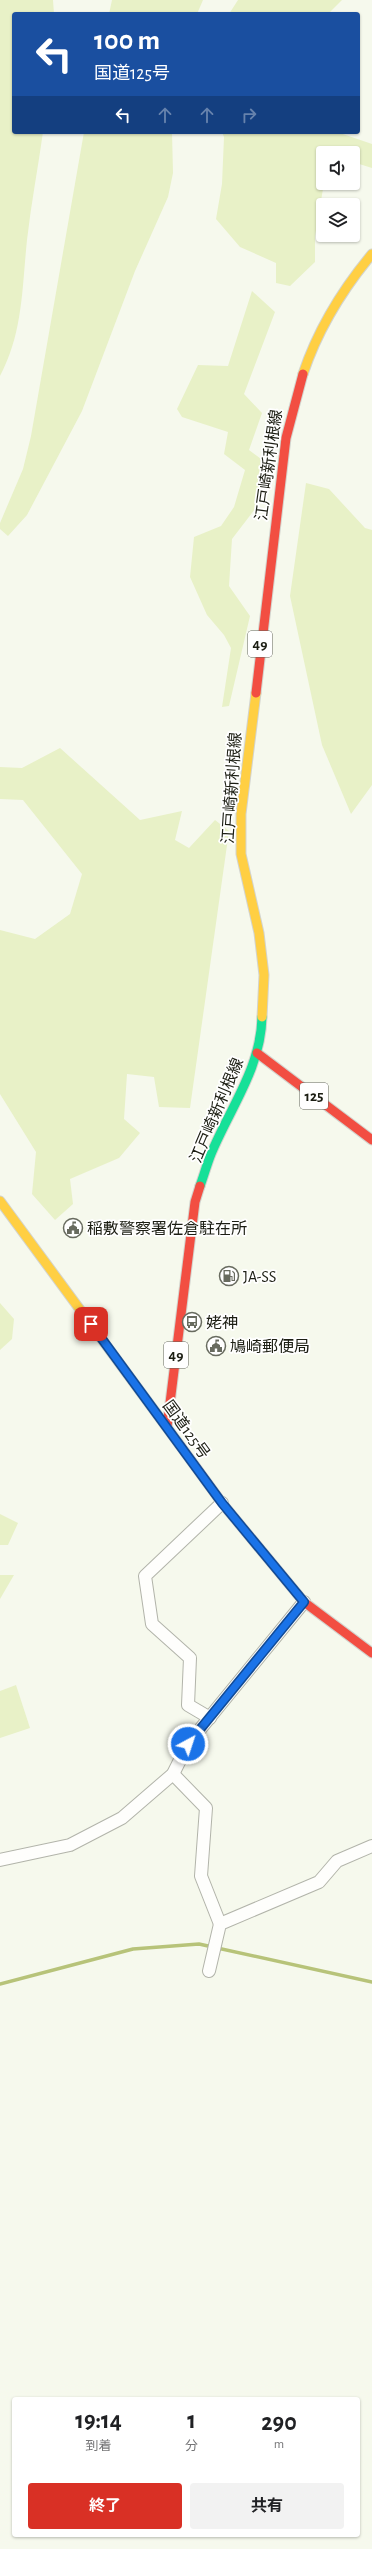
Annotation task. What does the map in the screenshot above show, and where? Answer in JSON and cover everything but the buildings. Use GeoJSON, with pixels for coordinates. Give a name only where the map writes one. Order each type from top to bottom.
{"type":"FeatureCollection","features":[{"type":"Feature","properties":{"kind":"main road","name":"江戸崎新利根線"},"geometry":{"type":"LineString","coordinates":[[167,1427],[195,1202],[211,1154],[249,1078],[257,1053],[262,1028],[264,975],[260,933],[241,854],[241,814],[280,474],[293,402],[312,346],[338,298],[372,254]]}},
{"type":"Feature","properties":{"kind":"main road","name":"125"},"geometry":{"type":"LineString","coordinates":[[257,1053],[372,1140]]}},
{"type":"Feature","properties":{"kind":"main road","name":"国道125号"},"geometry":{"type":"LineString","coordinates":[[0,1201],[222,1503],[304,1602],[372,1653]]}},
{"type":"Feature","properties":{"kind":"street"},"geometry":{"type":"LineString","coordinates":[[210,1718],[188,1705],[190,1658],[152,1624],[145,1576],[222,1503]]}},
{"type":"Feature","properties":{"kind":"street"},"geometry":{"type":"LineString","coordinates":[[0,1860],[70,1845],[122,1818],[172,1774],[188,1744],[304,1602]]}},
{"type":"Feature","properties":{"kind":"street"},"geometry":{"type":"LineString","coordinates":[[172,1774],[206,1808],[201,1876],[220,1924],[210,1971]]}},
{"type":"Feature","properties":{"kind":"street"},"geometry":{"type":"LineString","coordinates":[[220,1924],[319,1882],[337,1861],[372,1846]]}},
{"type":"Feature","properties":{"kind":"green space"},"geometry":{"type":"Polygon","coordinates":[[[0,0],[53,0],[54,12],[12,12],[12,134],[43,134],[27,240],[20,310],[8,360],[0,376],[0,0]]]}},
{"type":"Feature","properties":{"kind":"green space"},"geometry":{"type":"Polygon","coordinates":[[[112,0],[203,0],[198,12],[109,12],[112,0]]]}},
{"type":"Feature","properties":{"kind":"green space"},"geometry":{"type":"Polygon","coordinates":[[[238,0],[342,0],[330,12],[230,12],[238,0]]]}},
{"type":"Feature","properties":{"kind":"green space"},"geometry":{"type":"Polygon","coordinates":[[[84,134],[172,134],[173,173],[168,197],[135,271],[82,411],[27,515],[8,536],[0,529],[0,523],[23,469],[31,436],[84,134]]]}},
{"type":"Feature","properties":{"kind":"green space"},"geometry":{"type":"Polygon","coordinates":[[[223,134],[343,134],[372,144],[372,168],[360,164],[360,146],[316,146],[316,190],[323,190],[321,198],[316,198],[315,262],[290,286],[276,283],[276,263],[240,247],[216,219],[222,184],[224,137],[223,134]]]}},
{"type":"Feature","properties":{"kind":"green space"},"geometry":{"type":"Polygon","coordinates":[[[252,291],[275,312],[244,394],[262,413],[249,450],[272,467],[255,509],[232,539],[229,586],[250,616],[229,706],[222,707],[231,648],[224,635],[207,615],[190,577],[194,537],[221,526],[234,507],[245,470],[224,454],[228,432],[182,417],[177,409],[198,365],[228,366],[252,291]]]}},
{"type":"Feature","properties":{"kind":"green space"},"geometry":{"type":"Polygon","coordinates":[[[306,483],[329,489],[365,528],[372,530],[372,785],[351,814],[322,745],[290,596],[306,483]]]}},
{"type":"Feature","properties":{"kind":"green space"},"geometry":{"type":"Polygon","coordinates":[[[60,748],[140,820],[182,811],[175,840],[189,848],[215,820],[229,831],[190,1108],[159,1107],[154,1077],[127,1074],[124,1119],[140,1133],[119,1158],[70,1179],[73,1204],[55,1220],[32,1194],[36,1152],[0,1094],[0,930],[35,939],[70,914],[82,874],[23,800],[0,799],[0,767],[22,768],[60,748]]]}},
{"type":"Feature","properties":{"kind":"green space"},"geometry":{"type":"Polygon","coordinates":[[[0,1303],[14,1319],[12,1339],[0,1350],[0,1303]]]}},
{"type":"Feature","properties":{"kind":"green space"},"geometry":{"type":"Polygon","coordinates":[[[0,1514],[18,1523],[8,1545],[0,1545],[0,1514]]]}},
{"type":"Feature","properties":{"kind":"green space"},"geometry":{"type":"Polygon","coordinates":[[[0,1575],[14,1575],[0,1599],[0,1575]]]}},
{"type":"Feature","properties":{"kind":"green space"},"geometry":{"type":"Polygon","coordinates":[[[16,1685],[30,1728],[0,1738],[0,1691],[16,1685]]]}},
{"type":"Feature","properties":{"kind":"waterway"},"geometry":{"type":"LineString","coordinates":[[0,1984],[133,1949],[199,1944],[372,1982]]}},
{"type":"Feature","properties":{"kind":"traffic: fast"},"geometry":{"type":"LineString","coordinates":[[200,1186],[211,1154],[250,1071],[260,1036],[262,1017]]}},
{"type":"Feature","properties":{"kind":"traffic: slow"},"geometry":{"type":"LineString","coordinates":[[303,374],[316,341],[332,311],[341,296],[372,254]]}},
{"type":"Feature","properties":{"kind":"traffic: slow"},"geometry":{"type":"LineString","coordinates":[[256,693],[241,814],[241,854],[259,933],[264,975],[262,1017]]}},
{"type":"Feature","properties":{"kind":"traffic: slow"},"geometry":{"type":"LineString","coordinates":[[0,1201],[179,1444]]}},
{"type":"Feature","properties":{"kind":"traffic: jam"},"geometry":{"type":"LineString","coordinates":[[256,693],[286,438],[303,374]]}},
{"type":"Feature","properties":{"kind":"traffic: jam"},"geometry":{"type":"LineString","coordinates":[[257,1053],[372,1140]]}},
{"type":"Feature","properties":{"kind":"traffic: jam"},"geometry":{"type":"LineString","coordinates":[[167,1427],[195,1202],[200,1186]]}},
{"type":"Feature","properties":{"kind":"traffic: jam"},"geometry":{"type":"LineString","coordinates":[[179,1444],[222,1503],[304,1602],[372,1653]]}},
{"type":"Feature","properties":{"kind":"place","name":"稲敷警察署佐倉駐在所"},"geometry":{"type":"Point","coordinates":[73,1228]}},
{"type":"Feature","properties":{"kind":"place","name":"JA-SS"},"geometry":{"type":"Point","coordinates":[229,1276]}},
{"type":"Feature","properties":{"kind":"place","name":"姥神"},"geometry":{"type":"Point","coordinates":[192,1322]}},
{"type":"Feature","properties":{"kind":"place","name":"鳩崎郵便局"},"geometry":{"type":"Point","coordinates":[216,1346]}},
{"type":"Feature","properties":{"kind":"route"},"geometry":{"type":"LineString","coordinates":[[91,1324],[222,1503],[304,1602],[188,1744]]}}]}
